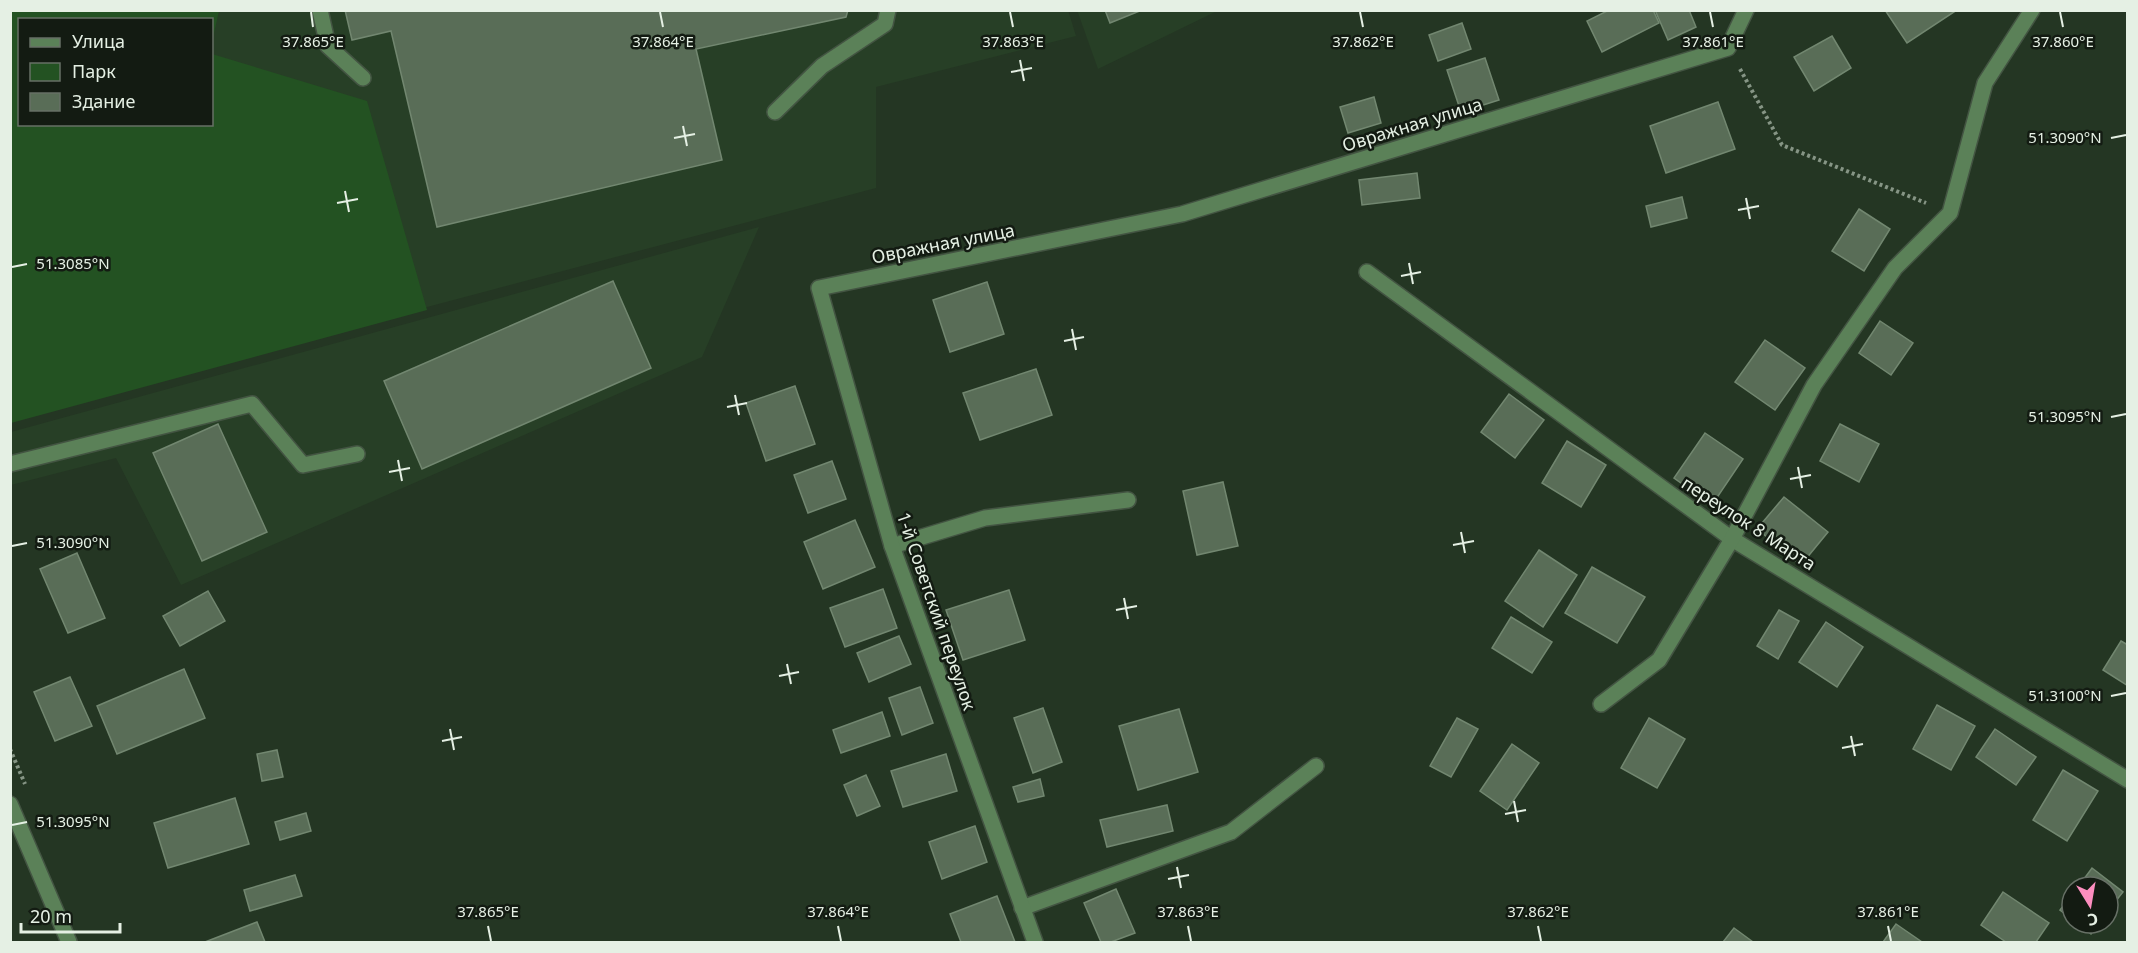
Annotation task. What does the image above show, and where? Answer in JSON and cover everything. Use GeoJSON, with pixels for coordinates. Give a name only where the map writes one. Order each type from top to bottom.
{"type":"FeatureCollection","features":[{"type":"Feature","properties":{"kind":"street"},"geometry":{"type":"LineString","coordinates":[[320,10],[328,46],[363,78]]}},
{"type":"Feature","properties":{"kind":"street"},"geometry":{"type":"LineString","coordinates":[[775,112],[822,66],[885,24],[888,10]]}},
{"type":"Feature","properties":{"kind":"street"},"geometry":{"type":"LineString","coordinates":[[1728,48],[1746,10]]}},
{"type":"Feature","properties":{"kind":"street"},"geometry":{"type":"LineString","coordinates":[[1601,704],[1659,660],[1732,539],[1814,385],[1894,268],[1950,213],[1984,83],[2032,10]]}},
{"type":"Feature","properties":{"kind":"street","name":"Овражная улица"},"geometry":{"type":"LineString","coordinates":[[819,288],[1182,214],[1728,48]]}},
{"type":"Feature","properties":{"kind":"street","name":"переулок 8 Марта"},"geometry":{"type":"LineString","coordinates":[[1367,272],[1732,539],[2127,780]]}},
{"type":"Feature","properties":{"kind":"street","name":"1-й Советский переулок"},"geometry":{"type":"LineString","coordinates":[[819,288],[892,546],[1035,942]]}},
{"type":"Feature","properties":{"kind":"street"},"geometry":{"type":"LineString","coordinates":[[10,464],[252,404],[303,465],[357,454]]}},
{"type":"Feature","properties":{"kind":"street"},"geometry":{"type":"LineString","coordinates":[[892,546],[986,518],[1128,500]]}},
{"type":"Feature","properties":{"kind":"street"},"geometry":{"type":"LineString","coordinates":[[1022,908],[1231,832],[1316,766]]}},
{"type":"Feature","properties":{"kind":"street"},"geometry":{"type":"LineString","coordinates":[[10,804],[69,942]]}},
{"type":"Feature","properties":{"kind":"path"},"geometry":{"type":"LineString","coordinates":[[1728,48],[1782,145],[1950,213]]}},
{"type":"Feature","properties":{"kind":"shaded area"},"geometry":{"type":"Polygon","coordinates":[[[214,10],[1068,10],[1076,36],[876,87],[876,188],[299,341],[213,70],[214,10]]]}},
{"type":"Feature","properties":{"kind":"shaded area"},"geometry":{"type":"Polygon","coordinates":[[[1077,10],[1217,11],[1098,69],[1077,10]]]}},
{"type":"Feature","properties":{"kind":"shaded area"},"geometry":{"type":"Polygon","coordinates":[[[759,227],[702,357],[181,585],[116,458],[11,485],[11,432],[759,227]]]}},
{"type":"Feature","properties":{"kind":"green space"},"geometry":{"type":"Polygon","coordinates":[[[11,10],[219,11],[213,38],[213,18],[18,18],[18,126],[213,126],[213,54],[367,101],[427,310],[11,423],[11,10]]]}},
{"type":"Feature","properties":{"kind":"building"},"geometry":{"type":"Polygon","coordinates":[[[345,10],[848,10],[846,17],[696,49],[722,160],[437,227],[391,31],[352,40],[345,10]]]}},
{"type":"Feature","properties":{"kind":"building"},"geometry":{"type":"Polygon","coordinates":[[[1105,10],[1142,10],[1110,23],[1105,10]]]}},
{"type":"Feature","properties":{"kind":"building"},"geometry":{"type":"Polygon","coordinates":[[[1609,10],[1653,10],[1659,23],[1602,52],[1587,21],[1609,10]]]}},
{"type":"Feature","properties":{"kind":"building"},"geometry":{"type":"Polygon","coordinates":[[[1655,10],[1689,10],[1696,27],[1668,40],[1655,10]]]}},
{"type":"Feature","properties":{"kind":"building"},"geometry":{"type":"Polygon","coordinates":[[[1885,10],[1957,10],[1907,43],[1885,10]]]}},
{"type":"Feature","properties":{"kind":"building"},"geometry":{"type":"Polygon","coordinates":[[[1462,23],[1471,49],[1438,61],[1429,35],[1462,23]]]}},
{"type":"Feature","properties":{"kind":"building"},"geometry":{"type":"Polygon","coordinates":[[[1832,36],[1851,68],[1814,91],[1794,57],[1832,36]]]}},
{"type":"Feature","properties":{"kind":"building"},"geometry":{"type":"Polygon","coordinates":[[[1485,58],[1499,100],[1461,112],[1447,70],[1485,58]]]}},
{"type":"Feature","properties":{"kind":"building"},"geometry":{"type":"Polygon","coordinates":[[[1374,97],[1381,123],[1348,133],[1340,107],[1374,97]]]}},
{"type":"Feature","properties":{"kind":"building"},"geometry":{"type":"Polygon","coordinates":[[[1718,102],[1735,149],[1666,173],[1650,126],[1718,102]]]}},
{"type":"Feature","properties":{"kind":"building"},"geometry":{"type":"Polygon","coordinates":[[[1417,173],[1420,198],[1362,205],[1359,180],[1417,173]]]}},
{"type":"Feature","properties":{"kind":"building"},"geometry":{"type":"Polygon","coordinates":[[[1682,197],[1687,218],[1651,227],[1646,206],[1682,197]]]}},
{"type":"Feature","properties":{"kind":"building"},"geometry":{"type":"Polygon","coordinates":[[[1859,209],[1890,229],[1864,271],[1832,251],[1859,209]]]}},
{"type":"Feature","properties":{"kind":"building"},"geometry":{"type":"Polygon","coordinates":[[[613,281],[651,368],[422,469],[384,381],[613,281]]]}},
{"type":"Feature","properties":{"kind":"building"},"geometry":{"type":"Polygon","coordinates":[[[987,282],[1004,334],[950,352],[933,300],[987,282]]]}},
{"type":"Feature","properties":{"kind":"building"},"geometry":{"type":"Polygon","coordinates":[[[1880,321],[1913,343],[1891,375],[1859,353],[1880,321]]]}},
{"type":"Feature","properties":{"kind":"building"},"geometry":{"type":"Polygon","coordinates":[[[1765,340],[1805,368],[1775,410],[1735,382],[1765,340]]]}},
{"type":"Feature","properties":{"kind":"building"},"geometry":{"type":"Polygon","coordinates":[[[1036,369],[1052,415],[980,440],[963,393],[1036,369]]]}},
{"type":"Feature","properties":{"kind":"building"},"geometry":{"type":"Polygon","coordinates":[[[795,386],[815,444],[766,461],[746,403],[795,386]]]}},
{"type":"Feature","properties":{"kind":"building"},"geometry":{"type":"Polygon","coordinates":[[[1509,394],[1544,420],[1515,458],[1481,432],[1509,394]]]}},
{"type":"Feature","properties":{"kind":"building"},"geometry":{"type":"Polygon","coordinates":[[[218,424],[267,532],[202,561],[153,453],[218,424]]]}},
{"type":"Feature","properties":{"kind":"building"},"geometry":{"type":"Polygon","coordinates":[[[1840,424],[1879,444],[1859,482],[1820,461],[1840,424]]]}},
{"type":"Feature","properties":{"kind":"building"},"geometry":{"type":"Polygon","coordinates":[[[1705,433],[1743,459],[1712,505],[1674,478],[1705,433]]]}},
{"type":"Feature","properties":{"kind":"building"},"geometry":{"type":"Polygon","coordinates":[[[1567,441],[1606,465],[1581,507],[1542,483],[1567,441]]]}},
{"type":"Feature","properties":{"kind":"building"},"geometry":{"type":"Polygon","coordinates":[[[832,461],[846,499],[808,513],[794,475],[832,461]]]}},
{"type":"Feature","properties":{"kind":"building"},"geometry":{"type":"Polygon","coordinates":[[[1223,482],[1238,546],[1197,555],[1183,491],[1223,482]]]}},
{"type":"Feature","properties":{"kind":"building"},"geometry":{"type":"Polygon","coordinates":[[[1784,497],[1828,532],[1801,565],[1757,529],[1784,497]]]}},
{"type":"Feature","properties":{"kind":"building"},"geometry":{"type":"Polygon","coordinates":[[[855,520],[875,567],[823,589],[804,542],[855,520]]]}},
{"type":"Feature","properties":{"kind":"building"},"geometry":{"type":"Polygon","coordinates":[[[1539,550],[1577,575],[1543,627],[1505,601],[1539,550]]]}},
{"type":"Feature","properties":{"kind":"building"},"geometry":{"type":"Polygon","coordinates":[[[77,553],[105,618],[68,633],[40,569],[77,553]]]}},
{"type":"Feature","properties":{"kind":"building"},"geometry":{"type":"Polygon","coordinates":[[[1592,567],[1645,597],[1617,643],[1565,613],[1592,567]]]}},
{"type":"Feature","properties":{"kind":"building"},"geometry":{"type":"Polygon","coordinates":[[[883,589],[897,628],[845,647],[830,608],[883,589]]]}},
{"type":"Feature","properties":{"kind":"building"},"geometry":{"type":"Polygon","coordinates":[[[1009,590],[1025,640],[963,660],[946,610],[1009,590]]]}},
{"type":"Feature","properties":{"kind":"building"},"geometry":{"type":"Polygon","coordinates":[[[208,591],[225,621],[180,646],[163,616],[208,591]]]}},
{"type":"Feature","properties":{"kind":"building"},"geometry":{"type":"Polygon","coordinates":[[[1779,610],[1799,621],[1778,659],[1757,646],[1779,610]]]}},
{"type":"Feature","properties":{"kind":"building"},"geometry":{"type":"Polygon","coordinates":[[[1511,617],[1552,642],[1532,673],[1492,648],[1511,617]]]}},
{"type":"Feature","properties":{"kind":"building"},"geometry":{"type":"Polygon","coordinates":[[[1826,622],[1863,647],[1837,687],[1799,662],[1826,622]]]}},
{"type":"Feature","properties":{"kind":"building"},"geometry":{"type":"Polygon","coordinates":[[[899,636],[911,664],[869,682],[857,653],[899,636]]]}},
{"type":"Feature","properties":{"kind":"building"},"geometry":{"type":"Polygon","coordinates":[[[2121,641],[2128,645],[2128,686],[2103,670],[2121,641]]]}},
{"type":"Feature","properties":{"kind":"building"},"geometry":{"type":"Polygon","coordinates":[[[184,669],[205,718],[117,754],[97,706],[184,669]]]}},
{"type":"Feature","properties":{"kind":"building"},"geometry":{"type":"Polygon","coordinates":[[[70,677],[92,726],[55,741],[34,692],[70,677]]]}},
{"type":"Feature","properties":{"kind":"building"},"geometry":{"type":"Polygon","coordinates":[[[920,687],[933,723],[902,735],[889,698],[920,687]]]}},
{"type":"Feature","properties":{"kind":"building"},"geometry":{"type":"Polygon","coordinates":[[[1937,705],[1975,726],[1951,770],[1913,749],[1937,705]]]}},
{"type":"Feature","properties":{"kind":"building"},"geometry":{"type":"Polygon","coordinates":[[[1043,708],[1062,762],[1033,773],[1014,718],[1043,708]]]}},
{"type":"Feature","properties":{"kind":"building"},"geometry":{"type":"Polygon","coordinates":[[[1179,709],[1198,772],[1138,790],[1119,726],[1179,709]]]}},
{"type":"Feature","properties":{"kind":"building"},"geometry":{"type":"Polygon","coordinates":[[[882,712],[890,736],[841,753],[833,730],[882,712]]]}},
{"type":"Feature","properties":{"kind":"building"},"geometry":{"type":"Polygon","coordinates":[[[1457,718],[1478,729],[1451,777],[1430,766],[1457,718]]]}},
{"type":"Feature","properties":{"kind":"building"},"geometry":{"type":"Polygon","coordinates":[[[1649,718],[1685,739],[1657,788],[1621,768],[1649,718]]]}},
{"type":"Feature","properties":{"kind":"building"},"geometry":{"type":"Polygon","coordinates":[[[1995,729],[2036,757],[2016,785],[1976,757],[1995,729]]]}},
{"type":"Feature","properties":{"kind":"building"},"geometry":{"type":"Polygon","coordinates":[[[1512,744],[1539,763],[1507,810],[1480,791],[1512,744]]]}},
{"type":"Feature","properties":{"kind":"building"},"geometry":{"type":"Polygon","coordinates":[[[277,750],[283,777],[262,781],[257,754],[277,750]]]}},
{"type":"Feature","properties":{"kind":"building"},"geometry":{"type":"Polygon","coordinates":[[[946,754],[957,791],[903,807],[891,771],[946,754]]]}},
{"type":"Feature","properties":{"kind":"building"},"geometry":{"type":"Polygon","coordinates":[[[2063,770],[2098,791],[2067,841],[2033,820],[2063,770]]]}},
{"type":"Feature","properties":{"kind":"building"},"geometry":{"type":"Polygon","coordinates":[[[866,775],[880,806],[857,816],[844,785],[866,775]]]}},
{"type":"Feature","properties":{"kind":"building"},"geometry":{"type":"Polygon","coordinates":[[[1040,779],[1044,796],[1018,802],[1013,787],[1040,779]]]}},
{"type":"Feature","properties":{"kind":"building"},"geometry":{"type":"Polygon","coordinates":[[[235,798],[249,844],[168,868],[154,823],[235,798]]]}},
{"type":"Feature","properties":{"kind":"building"},"geometry":{"type":"Polygon","coordinates":[[[1167,805],[1173,831],[1107,847],[1100,820],[1167,805]]]}},
{"type":"Feature","properties":{"kind":"building"},"geometry":{"type":"Polygon","coordinates":[[[306,813],[311,831],[280,840],[275,822],[306,813]]]}},
{"type":"Feature","properties":{"kind":"building"},"geometry":{"type":"Polygon","coordinates":[[[975,826],[987,862],[942,879],[929,842],[975,826]]]}},
{"type":"Feature","properties":{"kind":"building"},"geometry":{"type":"Polygon","coordinates":[[[2092,868],[2101,875],[2087,875],[2092,868]]]}},
{"type":"Feature","properties":{"kind":"building"},"geometry":{"type":"Polygon","coordinates":[[[295,875],[302,896],[250,911],[244,890],[295,875]]]}},
{"type":"Feature","properties":{"kind":"building"},"geometry":{"type":"Polygon","coordinates":[[[1116,889],[1135,933],[1111,942],[1101,942],[1084,903],[1116,889]]]}},
{"type":"Feature","properties":{"kind":"building"},"geometry":{"type":"Polygon","coordinates":[[[2003,892],[2049,923],[2036,942],[2006,942],[1981,925],[2003,892]]]}},
{"type":"Feature","properties":{"kind":"building"},"geometry":{"type":"Polygon","coordinates":[[[997,896],[1015,942],[961,942],[950,914],[997,896]]]}},
{"type":"Feature","properties":{"kind":"building"},"geometry":{"type":"Polygon","coordinates":[[[257,922],[265,942],[205,942],[257,922]]]}},
{"type":"Feature","properties":{"kind":"building"},"geometry":{"type":"Polygon","coordinates":[[[1896,924],[1922,942],[1883,942],[1896,924]]]}},
{"type":"Feature","properties":{"kind":"building"},"geometry":{"type":"Polygon","coordinates":[[[1734,928],[1753,942],[1723,942],[1734,928]]]}}]}
